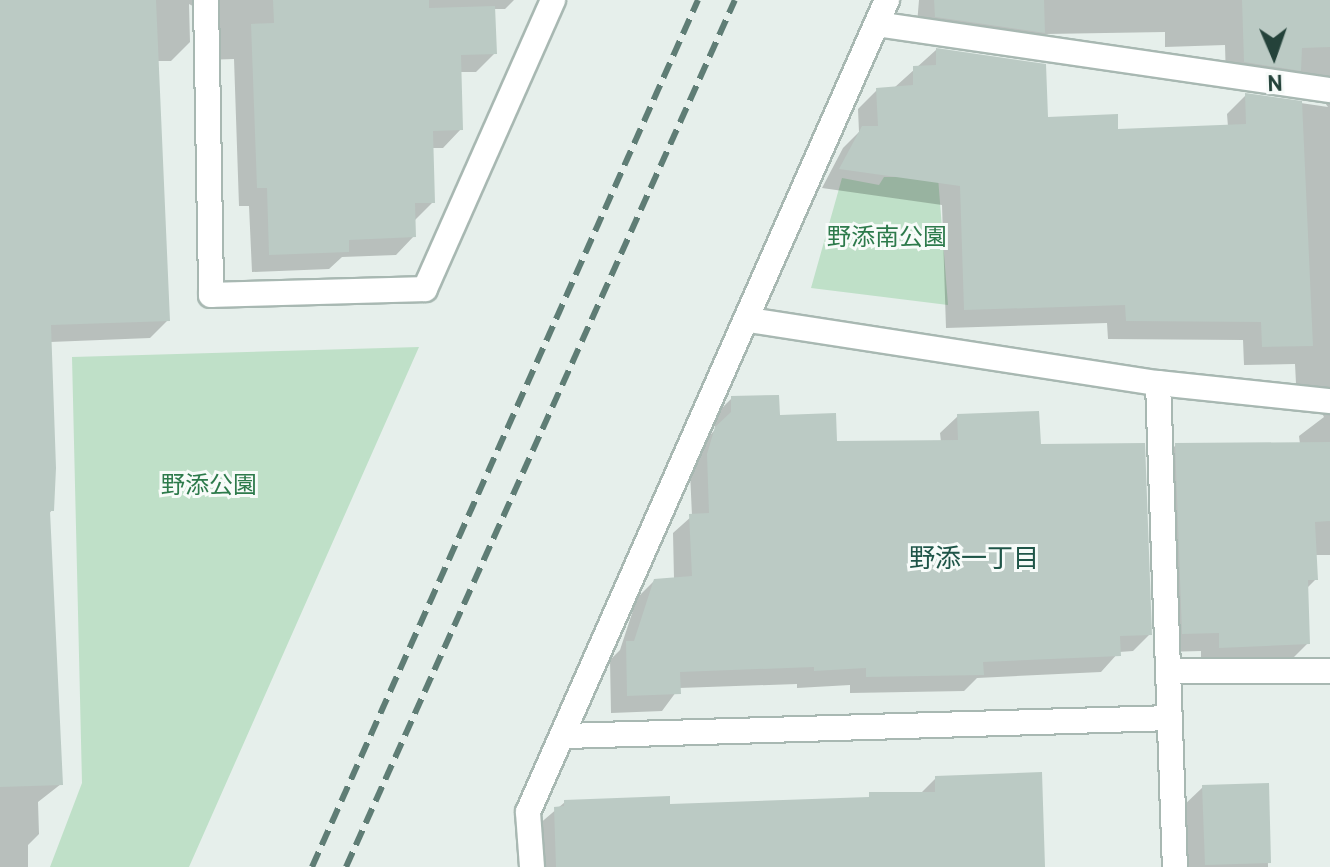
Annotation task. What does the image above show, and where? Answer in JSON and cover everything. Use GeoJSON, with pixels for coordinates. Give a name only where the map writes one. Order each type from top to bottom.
{"type":"FeatureCollection","features":[{"type":"Feature","properties":{"kind":"street"},"geometry":{"type":"LineString","coordinates":[[206,0],[211,295],[425,289],[553,0]]}},
{"type":"Feature","properties":{"kind":"street"},"geometry":{"type":"LineString","coordinates":[[532,867],[528,812],[565,736],[749,320],[887,0]]}},
{"type":"Feature","properties":{"kind":"street"},"geometry":{"type":"LineString","coordinates":[[877,24],[1330,90]]}},
{"type":"Feature","properties":{"kind":"street"},"geometry":{"type":"LineString","coordinates":[[749,320],[1158,383],[1330,401]]}},
{"type":"Feature","properties":{"kind":"street"},"geometry":{"type":"LineString","coordinates":[[1158,383],[1175,867]]}},
{"type":"Feature","properties":{"kind":"street"},"geometry":{"type":"LineString","coordinates":[[1168,671],[1330,671]]}},
{"type":"Feature","properties":{"kind":"street"},"geometry":{"type":"LineString","coordinates":[[565,736],[1170,718]]}},
{"type":"Feature","properties":{"kind":"green space","name":"野添南公園"},"geometry":{"type":"Polygon","coordinates":[[[884,177],[938,177],[948,305],[811,288],[842,178],[879,185],[884,177]]]}},
{"type":"Feature","properties":{"kind":"green space","name":"野添公園"},"geometry":{"type":"Polygon","coordinates":[[[419,347],[189,867],[50,867],[82,783],[72,357],[419,347]]]}},
{"type":"Feature","properties":{"kind":"building"},"geometry":{"type":"Polygon","coordinates":[[[0,0],[156,0],[170,321],[51,325],[56,468],[54,511],[50,511],[63,785],[0,787],[0,0]]]}},
{"type":"Feature","properties":{"kind":"building"},"geometry":{"type":"Polygon","coordinates":[[[273,0],[429,0],[429,8],[495,6],[497,54],[461,55],[463,130],[433,131],[435,203],[415,203],[416,237],[349,240],[349,252],[269,255],[267,188],[257,188],[251,24],[274,23],[273,0]]]}},
{"type":"Feature","properties":{"kind":"building"},"geometry":{"type":"Polygon","coordinates":[[[934,0],[1044,0],[1045,33],[935,17],[934,0]]]}},
{"type":"Feature","properties":{"kind":"building"},"geometry":{"type":"Polygon","coordinates":[[[1242,0],[1330,0],[1330,47],[1302,48],[1301,71],[1244,62],[1242,0]]]}},
{"type":"Feature","properties":{"kind":"building"},"geometry":{"type":"Polygon","coordinates":[[[936,48],[1046,64],[1048,117],[1118,114],[1118,129],[1246,124],[1245,93],[1302,101],[1313,346],[1262,347],[1261,322],[1126,321],[1125,305],[964,310],[960,186],[839,169],[862,126],[878,126],[876,88],[913,85],[913,66],[936,65],[936,48]]]}},
{"type":"Feature","properties":{"kind":"building"},"geometry":{"type":"Polygon","coordinates":[[[779,395],[780,415],[836,413],[837,441],[958,440],[957,414],[1039,411],[1041,444],[1145,443],[1152,635],[1120,636],[1121,656],[983,662],[984,675],[866,677],[866,668],[814,671],[814,667],[680,672],[681,694],[627,696],[626,641],[634,641],[654,579],[692,576],[689,514],[709,513],[707,454],[715,427],[731,412],[731,396],[779,395]]]}},
{"type":"Feature","properties":{"kind":"building"},"geometry":{"type":"Polygon","coordinates":[[[1330,442],[1330,521],[1315,522],[1318,580],[1308,580],[1310,644],[1219,648],[1219,633],[1182,634],[1175,443],[1330,442]]]}},
{"type":"Feature","properties":{"kind":"building"},"geometry":{"type":"Polygon","coordinates":[[[1042,772],[1045,867],[556,867],[554,807],[564,806],[564,800],[670,796],[670,804],[869,797],[869,792],[935,792],[935,776],[1042,772]]]}},
{"type":"Feature","properties":{"kind":"building"},"geometry":{"type":"Polygon","coordinates":[[[1269,783],[1271,863],[1205,865],[1202,785],[1269,783]]]}},
{"type":"Feature","properties":{"kind":"railway"},"geometry":{"type":"LineString","coordinates":[[312,867],[698,0]]}},
{"type":"Feature","properties":{"kind":"railway"},"geometry":{"type":"LineString","coordinates":[[346,867],[735,0]]}},
{"type":"Feature","properties":{"kind":"district","name":"野添一丁目"},"geometry":{"type":"Point","coordinates":[974,561]}}]}
